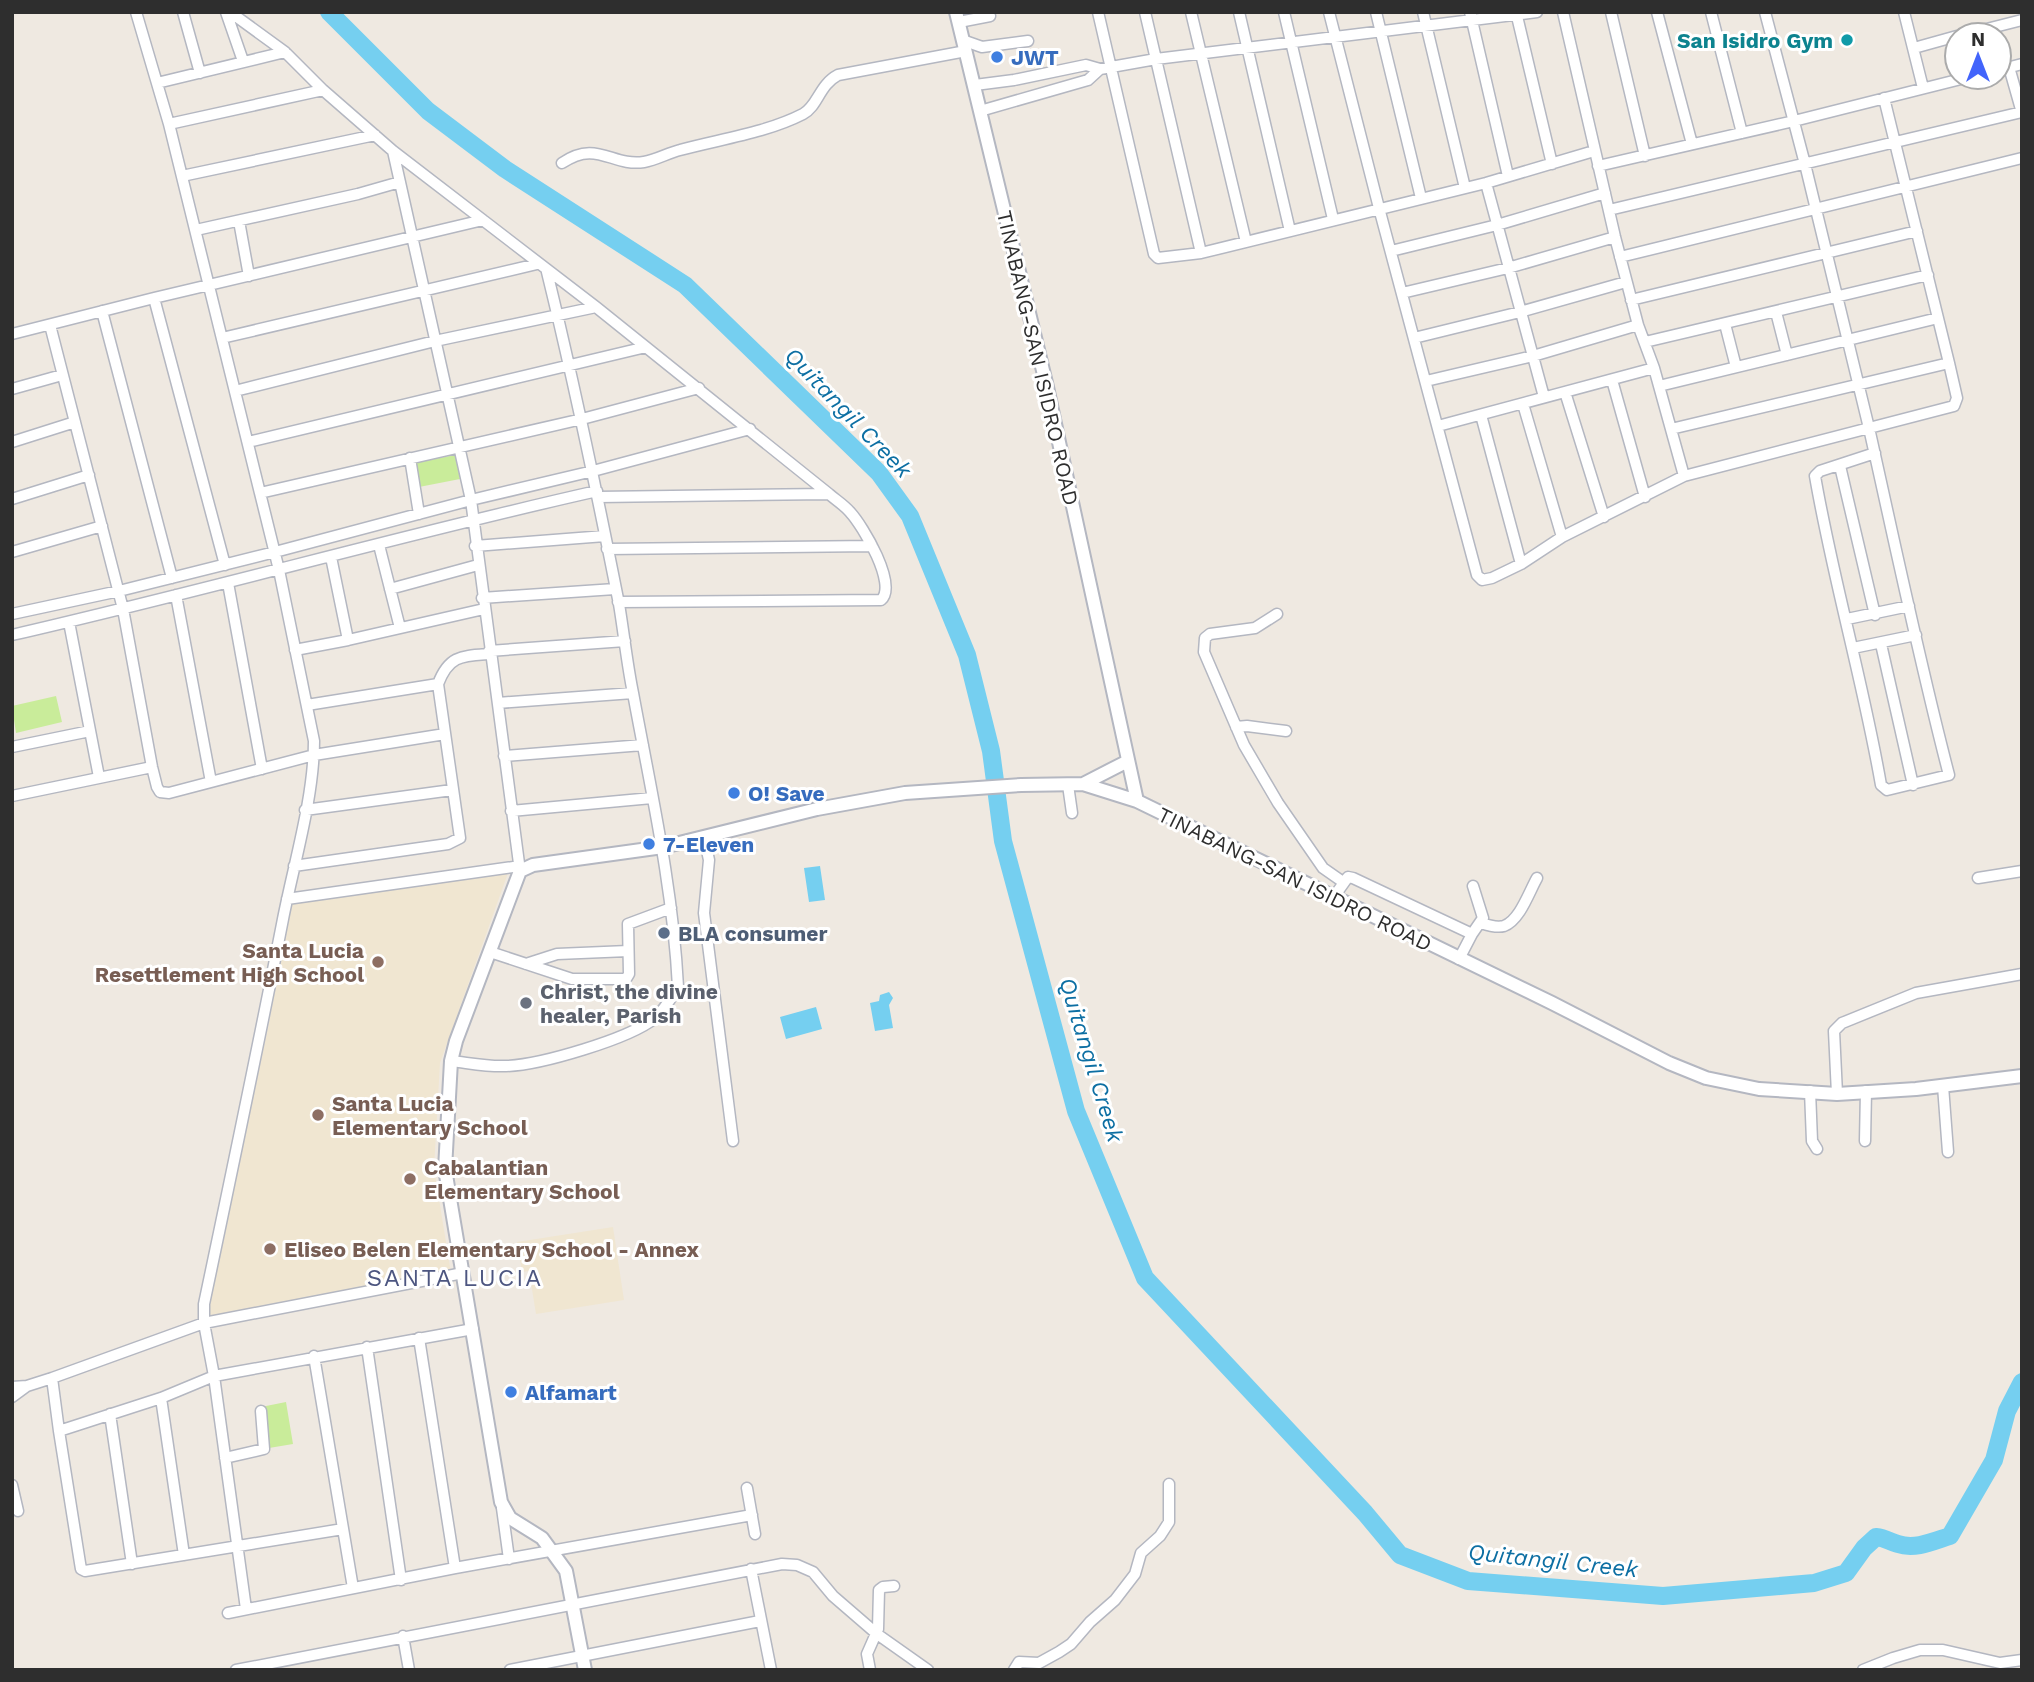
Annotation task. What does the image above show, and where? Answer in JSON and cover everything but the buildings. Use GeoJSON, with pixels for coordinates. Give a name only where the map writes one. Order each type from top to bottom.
{"type":"FeatureCollection","features":[{"type":"Feature","properties":{"kind":"street"},"geometry":{"type":"LineString","coordinates":[[136,12],[169,124],[275,552],[314,741],[305,810],[243,1124],[204,1304],[204,1322],[246,1609]]}},
{"type":"Feature","properties":{"kind":"street"},"geometry":{"type":"LineString","coordinates":[[183,12],[200,73]]}},
{"type":"Feature","properties":{"kind":"street"},"geometry":{"type":"LineString","coordinates":[[228,12],[243,61]]}},
{"type":"Feature","properties":{"kind":"street"},"geometry":{"type":"LineString","coordinates":[[228,12],[285,52],[323,90],[393,151],[699,388],[850,512],[872,546],[887,587],[886,595],[881,600],[618,602]]}},
{"type":"Feature","properties":{"kind":"street"},"geometry":{"type":"LineString","coordinates":[[1098,12],[1154,254],[1158,258],[1201,253],[1246,242],[1486,183],[1594,151]]}},
{"type":"Feature","properties":{"kind":"street"},"geometry":{"type":"LineString","coordinates":[[1145,12],[1201,253]]}},
{"type":"Feature","properties":{"kind":"street"},"geometry":{"type":"LineString","coordinates":[[1191,12],[1246,242]]}},
{"type":"Feature","properties":{"kind":"street"},"geometry":{"type":"LineString","coordinates":[[1239,12],[1290,231]]}},
{"type":"Feature","properties":{"kind":"street"},"geometry":{"type":"LineString","coordinates":[[1284,12],[1333,219]]}},
{"type":"Feature","properties":{"kind":"street"},"geometry":{"type":"LineString","coordinates":[[1329,12],[1477,575],[1482,580],[1521,564],[1562,537],[1684,476],[1954,406],[1957,398],[1884,98]]}},
{"type":"Feature","properties":{"kind":"street"},"geometry":{"type":"LineString","coordinates":[[1376,12],[1421,198]]}},
{"type":"Feature","properties":{"kind":"street"},"geometry":{"type":"LineString","coordinates":[[1423,12],[1465,188]]}},
{"type":"Feature","properties":{"kind":"street"},"geometry":{"type":"LineString","coordinates":[[980,111],[1088,80],[1100,69],[1112,66],[1336,36],[1427,27],[1471,16],[1537,12]]}},
{"type":"Feature","properties":{"kind":"street"},"geometry":{"type":"LineString","coordinates":[[1563,12],[1626,282],[1654,368],[1684,476]]}},
{"type":"Feature","properties":{"kind":"street"},"geometry":{"type":"LineString","coordinates":[[1611,12],[1645,156]]}},
{"type":"Feature","properties":{"kind":"street"},"geometry":{"type":"LineString","coordinates":[[1657,12],[1692,145]]}},
{"type":"Feature","properties":{"kind":"street"},"geometry":{"type":"LineString","coordinates":[[1711,12],[1742,133]]}},
{"type":"Feature","properties":{"kind":"street"},"geometry":{"type":"LineString","coordinates":[[1765,12],[1875,453],[1948,775],[1886,790],[1881,785],[1815,476],[1820,471],[1875,453]]}},
{"type":"Feature","properties":{"kind":"street"},"geometry":{"type":"LineString","coordinates":[[1904,12],[1923,88]]}},
{"type":"Feature","properties":{"kind":"street"},"geometry":{"type":"LineString","coordinates":[[1516,13],[1552,164]]}},
{"type":"Feature","properties":{"kind":"street"},"geometry":{"type":"LineString","coordinates":[[958,17],[990,16]]}},
{"type":"Feature","properties":{"kind":"street"},"geometry":{"type":"LineString","coordinates":[[1471,16],[1508,176]]}},
{"type":"Feature","properties":{"kind":"street","name":"TINABANG-SAN ISIDRO ROAD"},"geometry":{"type":"LineString","coordinates":[[958,17],[1047,387],[1136,802],[1694,1073],[1746,1087],[1837,1094],[1943,1086],[2022,1076]]}},
{"type":"Feature","properties":{"kind":"street"},"geometry":{"type":"LineString","coordinates":[[562,163],[575,155],[591,153],[637,163],[650,161],[677,150],[802,115],[809,111],[823,86],[838,75],[965,46],[982,47],[1028,40]]}},
{"type":"Feature","properties":{"kind":"street"},"geometry":{"type":"LineString","coordinates":[[1914,48],[1943,40]]}},
{"type":"Feature","properties":{"kind":"street"},"geometry":{"type":"LineString","coordinates":[[157,83],[285,52]]}},
{"type":"Feature","properties":{"kind":"street"},"geometry":{"type":"LineString","coordinates":[[975,85],[1086,65],[1100,69]]}},
{"type":"Feature","properties":{"kind":"street"},"geometry":{"type":"LineString","coordinates":[[1598,166],[1943,83]]}},
{"type":"Feature","properties":{"kind":"street"},"geometry":{"type":"LineString","coordinates":[[169,124],[323,90]]}},
{"type":"Feature","properties":{"kind":"street"},"geometry":{"type":"LineString","coordinates":[[1609,211],[2022,112],[2013,90]]}},
{"type":"Feature","properties":{"kind":"street"},"geometry":{"type":"LineString","coordinates":[[182,176],[375,135]]}},
{"type":"Feature","properties":{"kind":"street"},"geometry":{"type":"LineString","coordinates":[[393,151],[457,448],[471,500],[489,652],[520,869],[451,1061],[446,1169],[509,1559]]}},
{"type":"Feature","properties":{"kind":"street"},"geometry":{"type":"LineString","coordinates":[[1620,257],[2022,158]]}},
{"type":"Feature","properties":{"kind":"street"},"geometry":{"type":"LineString","coordinates":[[196,230],[400,182]]}},
{"type":"Feature","properties":{"kind":"street"},"geometry":{"type":"LineString","coordinates":[[1486,183],[1544,397]]}},
{"type":"Feature","properties":{"kind":"street"},"geometry":{"type":"LineString","coordinates":[[1391,251],[1497,225],[1605,193]]}},
{"type":"Feature","properties":{"kind":"street"},"geometry":{"type":"LineString","coordinates":[[12,334],[483,220]]}},
{"type":"Feature","properties":{"kind":"street"},"geometry":{"type":"LineString","coordinates":[[239,221],[249,276]]}},
{"type":"Feature","properties":{"kind":"street"},"geometry":{"type":"LineString","coordinates":[[1631,300],[1917,231]]}},
{"type":"Feature","properties":{"kind":"street"},"geometry":{"type":"LineString","coordinates":[[1402,293],[1508,268],[1615,237]]}},
{"type":"Feature","properties":{"kind":"street"},"geometry":{"type":"LineString","coordinates":[[222,338],[537,264]]}},
{"type":"Feature","properties":{"kind":"street"},"geometry":{"type":"LineString","coordinates":[[451,1061],[504,1066],[525,1064],[630,1033],[655,1017],[668,1004],[678,987],[663,847],[598,494],[547,272]]}},
{"type":"Feature","properties":{"kind":"street"},"geometry":{"type":"LineString","coordinates":[[1645,342],[1928,275]]}},
{"type":"Feature","properties":{"kind":"street"},"geometry":{"type":"LineString","coordinates":[[1414,338],[1626,282]]}},
{"type":"Feature","properties":{"kind":"street"},"geometry":{"type":"LineString","coordinates":[[154,298],[225,565]]}},
{"type":"Feature","properties":{"kind":"street"},"geometry":{"type":"LineString","coordinates":[[235,391],[435,341],[596,307]]}},
{"type":"Feature","properties":{"kind":"street"},"geometry":{"type":"LineString","coordinates":[[103,311],[172,578]]}},
{"type":"Feature","properties":{"kind":"street"},"geometry":{"type":"LineString","coordinates":[[1776,312],[1787,355]]}},
{"type":"Feature","properties":{"kind":"street"},"geometry":{"type":"LineString","coordinates":[[1659,386],[1938,318]]}},
{"type":"Feature","properties":{"kind":"street"},"geometry":{"type":"LineString","coordinates":[[1725,324],[1736,366]]}},
{"type":"Feature","properties":{"kind":"street"},"geometry":{"type":"LineString","coordinates":[[50,325],[119,591],[152,767],[160,792],[169,793],[314,755],[445,734]]}},
{"type":"Feature","properties":{"kind":"street"},"geometry":{"type":"LineString","coordinates":[[1426,382],[1533,356],[1638,325]]}},
{"type":"Feature","properties":{"kind":"street"},"geometry":{"type":"LineString","coordinates":[[247,442],[646,347]]}},
{"type":"Feature","properties":{"kind":"street"},"geometry":{"type":"LineString","coordinates":[[1671,429],[1949,363]]}},
{"type":"Feature","properties":{"kind":"street"},"geometry":{"type":"LineString","coordinates":[[1438,426],[1654,368]]}},
{"type":"Feature","properties":{"kind":"street"},"geometry":{"type":"LineString","coordinates":[[12,389],[62,375]]}},
{"type":"Feature","properties":{"kind":"street"},"geometry":{"type":"LineString","coordinates":[[1612,380],[1645,497]]}},
{"type":"Feature","properties":{"kind":"street"},"geometry":{"type":"LineString","coordinates":[[260,493],[582,419],[699,388]]}},
{"type":"Feature","properties":{"kind":"street"},"geometry":{"type":"LineString","coordinates":[[1565,392],[1604,517]]}},
{"type":"Feature","properties":{"kind":"street"},"geometry":{"type":"LineString","coordinates":[[1524,404],[1562,537]]}},
{"type":"Feature","properties":{"kind":"street"},"geometry":{"type":"LineString","coordinates":[[1481,415],[1521,564]]}},
{"type":"Feature","properties":{"kind":"street"},"geometry":{"type":"LineString","coordinates":[[12,442],[75,422]]}},
{"type":"Feature","properties":{"kind":"street"},"geometry":{"type":"LineString","coordinates":[[12,614],[225,565],[750,429]]}},
{"type":"Feature","properties":{"kind":"street"},"geometry":{"type":"LineString","coordinates":[[410,458],[419,514]]}},
{"type":"Feature","properties":{"kind":"street"},"geometry":{"type":"LineString","coordinates":[[1840,466],[1875,614]]}},
{"type":"Feature","properties":{"kind":"street"},"geometry":{"type":"LineString","coordinates":[[12,499],[89,475]]}},
{"type":"Feature","properties":{"kind":"street"},"geometry":{"type":"LineString","coordinates":[[12,622],[13,635],[379,545],[473,519],[598,494],[829,494]]}},
{"type":"Feature","properties":{"kind":"street"},"geometry":{"type":"LineString","coordinates":[[12,552],[102,526]]}},
{"type":"Feature","properties":{"kind":"street"},"geometry":{"type":"LineString","coordinates":[[475,546],[605,537]]}},
{"type":"Feature","properties":{"kind":"street"},"geometry":{"type":"LineString","coordinates":[[379,545],[400,628]]}},
{"type":"Feature","properties":{"kind":"street"},"geometry":{"type":"LineString","coordinates":[[607,549],[872,546]]}},
{"type":"Feature","properties":{"kind":"street"},"geometry":{"type":"LineString","coordinates":[[331,557],[348,640]]}},
{"type":"Feature","properties":{"kind":"street"},"geometry":{"type":"LineString","coordinates":[[390,589],[478,565]]}},
{"type":"Feature","properties":{"kind":"street"},"geometry":{"type":"LineString","coordinates":[[228,583],[262,769]]}},
{"type":"Feature","properties":{"kind":"street"},"geometry":{"type":"LineString","coordinates":[[295,650],[400,628],[483,603],[615,589]]}},
{"type":"Feature","properties":{"kind":"street"},"geometry":{"type":"LineString","coordinates":[[176,595],[211,782]]}},
{"type":"Feature","properties":{"kind":"street"},"geometry":{"type":"LineString","coordinates":[[1847,619],[1909,606]]}},
{"type":"Feature","properties":{"kind":"street"},"geometry":{"type":"LineString","coordinates":[[1277,614],[1255,628],[1217,632],[1205,638],[1204,652],[1244,745],[1309,850],[1323,868],[1343,882]]}},
{"type":"Feature","properties":{"kind":"street"},"geometry":{"type":"LineString","coordinates":[[69,622],[99,777]]}},
{"type":"Feature","properties":{"kind":"street"},"geometry":{"type":"LineString","coordinates":[[1853,648],[1916,635]]}},
{"type":"Feature","properties":{"kind":"street"},"geometry":{"type":"LineString","coordinates":[[294,866],[454,842],[460,838],[438,684],[444,670],[456,658],[489,652],[625,641]]}},
{"type":"Feature","properties":{"kind":"street"},"geometry":{"type":"LineString","coordinates":[[1881,644],[1913,785]]}},
{"type":"Feature","properties":{"kind":"street"},"geometry":{"type":"LineString","coordinates":[[307,705],[438,684]]}},
{"type":"Feature","properties":{"kind":"street"},"geometry":{"type":"LineString","coordinates":[[498,703],[633,692]]}},
{"type":"Feature","properties":{"kind":"street"},"geometry":{"type":"LineString","coordinates":[[1236,727],[1286,731]]}},
{"type":"Feature","properties":{"kind":"street"},"geometry":{"type":"LineString","coordinates":[[12,747],[90,731]]}},
{"type":"Feature","properties":{"kind":"street"},"geometry":{"type":"LineString","coordinates":[[504,755],[643,745]]}},
{"type":"Feature","properties":{"kind":"street"},"geometry":{"type":"LineString","coordinates":[[1083,784],[1126,762]]}},
{"type":"Feature","properties":{"kind":"street"},"geometry":{"type":"LineString","coordinates":[[12,796],[152,767]]}},
{"type":"Feature","properties":{"kind":"street"},"geometry":{"type":"LineString","coordinates":[[287,899],[520,869],[663,847],[817,809],[905,793],[1021,785],[1083,784],[1136,802]]}},
{"type":"Feature","properties":{"kind":"street"},"geometry":{"type":"LineString","coordinates":[[1068,785],[1072,813]]}},
{"type":"Feature","properties":{"kind":"street"},"geometry":{"type":"LineString","coordinates":[[305,810],[452,790]]}},
{"type":"Feature","properties":{"kind":"street"},"geometry":{"type":"LineString","coordinates":[[511,811],[652,798]]}},
{"type":"Feature","properties":{"kind":"street"},"geometry":{"type":"LineString","coordinates":[[704,837],[709,860],[704,913],[733,1141]]}},
{"type":"Feature","properties":{"kind":"street"},"geometry":{"type":"LineString","coordinates":[[1978,878],[2022,871]]}},
{"type":"Feature","properties":{"kind":"street"},"geometry":{"type":"LineString","coordinates":[[1333,898],[1343,882],[1348,877],[1353,878],[1472,934]]}},
{"type":"Feature","properties":{"kind":"street"},"geometry":{"type":"LineString","coordinates":[[1481,923],[1501,927],[1508,923],[1537,878]]}},
{"type":"Feature","properties":{"kind":"street"},"geometry":{"type":"LineString","coordinates":[[1459,959],[1481,923],[1483,911],[1473,886]]}},
{"type":"Feature","properties":{"kind":"street"},"geometry":{"type":"LineString","coordinates":[[490,952],[572,979],[626,979],[629,974],[628,924],[671,908]]}},
{"type":"Feature","properties":{"kind":"street"},"geometry":{"type":"LineString","coordinates":[[525,964],[557,954],[628,951]]}},
{"type":"Feature","properties":{"kind":"street"},"geometry":{"type":"LineString","coordinates":[[1837,1094],[1835,1027],[1916,993],[2022,974]]}},
{"type":"Feature","properties":{"kind":"street"},"geometry":{"type":"LineString","coordinates":[[1943,1086],[1948,1152]]}},
{"type":"Feature","properties":{"kind":"street"},"geometry":{"type":"LineString","coordinates":[[1810,1091],[1812,1141],[1817,1149]]}},
{"type":"Feature","properties":{"kind":"street"},"geometry":{"type":"LineString","coordinates":[[1865,1141],[1866,1091]]}},
{"type":"Feature","properties":{"kind":"street"},"geometry":{"type":"LineString","coordinates":[[12,1387],[27,1386],[52,1378],[204,1322],[463,1273]]}},
{"type":"Feature","properties":{"kind":"street"},"geometry":{"type":"LineString","coordinates":[[59,1431],[161,1398],[214,1376],[473,1329]]}},
{"type":"Feature","properties":{"kind":"street"},"geometry":{"type":"LineString","coordinates":[[419,1338],[455,1568]]}},
{"type":"Feature","properties":{"kind":"street"},"geometry":{"type":"LineString","coordinates":[[366,1347],[401,1580]]}},
{"type":"Feature","properties":{"kind":"street"},"geometry":{"type":"LineString","coordinates":[[314,1356],[354,1588]]}},
{"type":"Feature","properties":{"kind":"street"},"geometry":{"type":"LineString","coordinates":[[52,1378],[81,1569],[88,1572],[343,1530]]}},
{"type":"Feature","properties":{"kind":"street"},"geometry":{"type":"LineString","coordinates":[[12,1397],[27,1386]]}},
{"type":"Feature","properties":{"kind":"street"},"geometry":{"type":"LineString","coordinates":[[161,1398],[184,1555]]}},
{"type":"Feature","properties":{"kind":"street"},"geometry":{"type":"LineString","coordinates":[[225,1458],[264,1450],[261,1411]]}},
{"type":"Feature","properties":{"kind":"street"},"geometry":{"type":"LineString","coordinates":[[110,1414],[132,1564]]}},
{"type":"Feature","properties":{"kind":"street"},"geometry":{"type":"LineString","coordinates":[[1014,1670],[1019,1662],[1039,1663],[1071,1644],[1090,1622],[1115,1600],[1135,1574],[1141,1553],[1160,1536],[1170,1522],[1169,1484]]}},
{"type":"Feature","properties":{"kind":"street"},"geometry":{"type":"LineString","coordinates":[[12,1485],[18,1511]]}},
{"type":"Feature","properties":{"kind":"street"},"geometry":{"type":"LineString","coordinates":[[747,1488],[755,1534]]}},
{"type":"Feature","properties":{"kind":"street"},"geometry":{"type":"LineString","coordinates":[[501,1502],[510,1518],[542,1538],[566,1571],[585,1670]]}},
{"type":"Feature","properties":{"kind":"street"},"geometry":{"type":"LineString","coordinates":[[228,1613],[455,1568],[752,1515]]}},
{"type":"Feature","properties":{"kind":"street"},"geometry":{"type":"LineString","coordinates":[[236,1670],[782,1564],[797,1565],[813,1572],[833,1596],[877,1634],[928,1670]]}},
{"type":"Feature","properties":{"kind":"street"},"geometry":{"type":"LineString","coordinates":[[751,1569],[771,1670]]}},
{"type":"Feature","properties":{"kind":"street"},"geometry":{"type":"LineString","coordinates":[[870,1670],[867,1654],[877,1634],[880,1618],[879,1590],[894,1586]]}},
{"type":"Feature","properties":{"kind":"street"},"geometry":{"type":"LineString","coordinates":[[510,1670],[760,1621]]}},
{"type":"Feature","properties":{"kind":"street"},"geometry":{"type":"LineString","coordinates":[[403,1636],[409,1670]]}},
{"type":"Feature","properties":{"kind":"street"},"geometry":{"type":"LineString","coordinates":[[1863,1670],[1920,1650],[1943,1650],[2000,1663],[2022,1660]]}},
{"type":"Feature","properties":{"kind":"shaded area"},"geometry":{"type":"Polygon","coordinates":[[[508,873],[440,1063],[434,1168],[451,1273],[206,1317],[269,1023],[291,902],[508,873]]]}},
{"type":"Feature","properties":{"kind":"shaded area"},"geometry":{"type":"Polygon","coordinates":[[[613,1227],[624,1300],[536,1314],[529,1271],[522,1272],[517,1242],[613,1227]]]}},
{"type":"Feature","properties":{"kind":"green space"},"geometry":{"type":"Polygon","coordinates":[[[455,455],[460,479],[419,487],[414,463],[455,455]]]}},
{"type":"Feature","properties":{"kind":"green space"},"geometry":{"type":"Polygon","coordinates":[[[56,696],[62,722],[16,733],[12,706],[56,696]]]}},
{"type":"Feature","properties":{"kind":"green space"},"geometry":{"type":"Polygon","coordinates":[[[286,1402],[293,1444],[269,1448],[261,1407],[286,1402]]]}},
{"type":"Feature","properties":{"kind":"water"},"geometry":{"type":"Polygon","coordinates":[[[820,866],[825,900],[809,902],[804,868],[820,866]]]}},
{"type":"Feature","properties":{"kind":"water"},"geometry":{"type":"Polygon","coordinates":[[[889,992],[893,998],[889,1005],[893,1028],[875,1031],[870,1003],[879,1001],[880,995],[889,992]]]}},
{"type":"Feature","properties":{"kind":"water"},"geometry":{"type":"Polygon","coordinates":[[[816,1007],[822,1029],[786,1039],[780,1017],[816,1007]]]}},
{"type":"Feature","properties":{"kind":"waterway","name":"Quitangil Creek"},"geometry":{"type":"LineString","coordinates":[[329,12],[428,111],[505,169],[685,285],[879,473],[910,516],[967,655],[991,751],[1003,841],[1076,1111],[1145,1278],[1365,1513],[1400,1555],[1468,1581],[1663,1596],[1814,1583],[1846,1573],[1864,1548],[1876,1537],[1911,1546],[1950,1536],[1994,1460],[2007,1411],[2022,1382]]}},
{"type":"Feature","properties":{"kind":"place","name":"San Isidro Gym"},"geometry":{"type":"Point","coordinates":[1847,40]}},
{"type":"Feature","properties":{"kind":"place","name":"JWT"},"geometry":{"type":"Point","coordinates":[997,57]}},
{"type":"Feature","properties":{"kind":"place","name":"O! Save"},"geometry":{"type":"Point","coordinates":[734,793]}},
{"type":"Feature","properties":{"kind":"place","name":"7-Eleven"},"geometry":{"type":"Point","coordinates":[649,844]}},
{"type":"Feature","properties":{"kind":"place","name":"BLA consumer"},"geometry":{"type":"Point","coordinates":[664,933]}},
{"type":"Feature","properties":{"kind":"place","name":"Santa Lucia Resettlement High School"},"geometry":{"type":"Point","coordinates":[378,962]}},
{"type":"Feature","properties":{"kind":"place","name":"Christ, the divine healer, Parish"},"geometry":{"type":"Point","coordinates":[526,1003]}},
{"type":"Feature","properties":{"kind":"place","name":"Santa Lucia Elementary School"},"geometry":{"type":"Point","coordinates":[318,1115]}},
{"type":"Feature","properties":{"kind":"place","name":"Cabalantian Elementary School"},"geometry":{"type":"Point","coordinates":[410,1179]}},
{"type":"Feature","properties":{"kind":"place","name":"Eliseo Belen Elementary School - Annex"},"geometry":{"type":"Point","coordinates":[270,1249]}},
{"type":"Feature","properties":{"kind":"place","name":"Alfamart"},"geometry":{"type":"Point","coordinates":[511,1392]}},
{"type":"Feature","properties":{"kind":"district","name":"SANTA LUCIA"},"geometry":{"type":"Point","coordinates":[455,1278]}}]}
